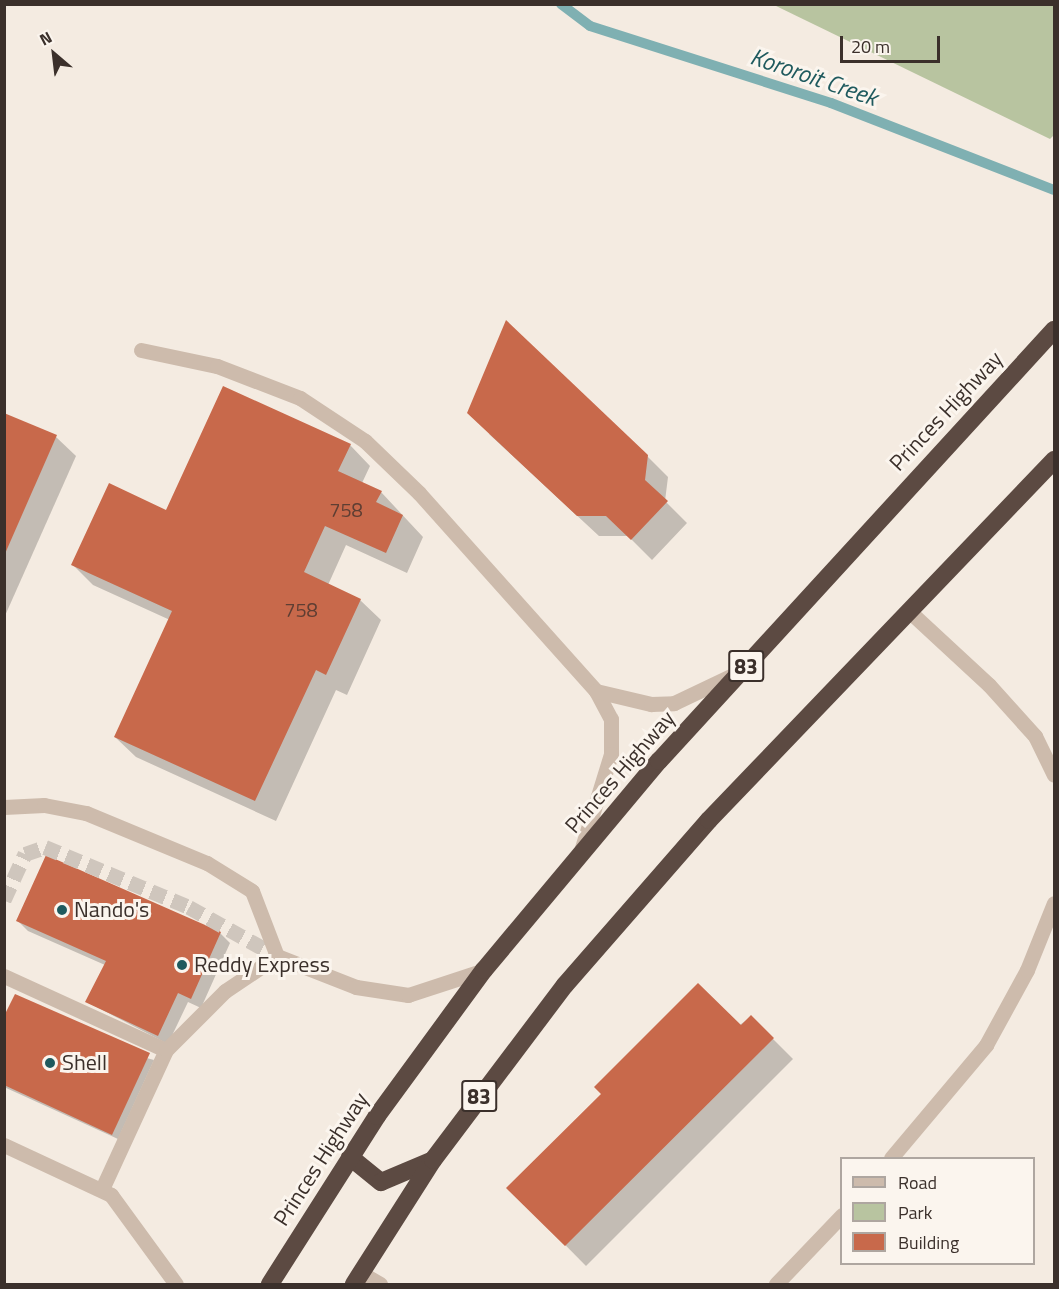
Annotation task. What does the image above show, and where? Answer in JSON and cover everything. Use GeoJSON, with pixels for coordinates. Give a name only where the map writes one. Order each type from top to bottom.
{"type":"FeatureCollection","features":[{"type":"Feature","properties":{"kind":"highway","name":"Princes Highway"},"geometry":{"type":"LineString","coordinates":[[270,1284],[350,1157],[484,970],[579,856],[742,670],[1054,330]]}},
{"type":"Feature","properties":{"kind":"highway","name":"83"},"geometry":{"type":"LineString","coordinates":[[358,1279],[433,1160],[565,985],[709,820],[1054,460]]}},
{"type":"Feature","properties":{"kind":"highway"},"geometry":{"type":"LineString","coordinates":[[350,1157],[381,1182],[433,1160]]}},
{"type":"Feature","properties":{"kind":"lane"},"geometry":{"type":"LineString","coordinates":[[141,350],[218,366],[300,398],[365,441],[419,493],[596,691],[611,719],[611,754],[579,856]]}},
{"type":"Feature","properties":{"kind":"lane"},"geometry":{"type":"LineString","coordinates":[[909,611],[989,685],[1035,736],[1054,775]]}},
{"type":"Feature","properties":{"kind":"lane"},"geometry":{"type":"LineString","coordinates":[[596,691],[651,704],[674,703],[742,670]]}},
{"type":"Feature","properties":{"kind":"lane"},"geometry":{"type":"LineString","coordinates":[[4,807],[44,805],[86,813],[207,863],[252,891],[277,956],[356,987],[395,995],[439,989],[484,970]]}},
{"type":"Feature","properties":{"kind":"lane"},"geometry":{"type":"LineString","coordinates":[[892,1157],[986,1045],[1027,970],[1054,903]]}},
{"type":"Feature","properties":{"kind":"lane"},"geometry":{"type":"LineString","coordinates":[[102,1189],[165,1050],[225,991],[277,956]]}},
{"type":"Feature","properties":{"kind":"lane"},"geometry":{"type":"LineString","coordinates":[[4,976],[165,1050]]}},
{"type":"Feature","properties":{"kind":"lane"},"geometry":{"type":"LineString","coordinates":[[4,1145],[102,1189],[135,1224],[176,1284]]}},
{"type":"Feature","properties":{"kind":"lane"},"geometry":{"type":"LineString","coordinates":[[776,1284],[840,1217]]}},
{"type":"Feature","properties":{"kind":"lane"},"geometry":{"type":"LineString","coordinates":[[358,1279],[380,1284]]}},
{"type":"Feature","properties":{"kind":"green space"},"geometry":{"type":"Polygon","coordinates":[[[774,5],[1054,5],[1054,135],[1050,139],[774,5]]]}},
{"type":"Feature","properties":{"kind":"building"},"geometry":{"type":"Polygon","coordinates":[[[506,320],[648,455],[645,480],[668,501],[631,540],[606,516],[577,516],[467,413],[506,320]]]}},
{"type":"Feature","properties":{"kind":"building"},"geometry":{"type":"Polygon","coordinates":[[[223,386],[351,444],[338,471],[382,491],[376,502],[403,515],[386,553],[325,526],[304,572],[361,599],[326,675],[316,670],[255,801],[114,737],[172,611],[71,565],[109,483],[166,510],[223,386]]]}},
{"type":"Feature","properties":{"kind":"building"},"geometry":{"type":"Polygon","coordinates":[[[4,413],[57,435],[4,556],[4,413]]]}},
{"type":"Feature","properties":{"kind":"building"},"geometry":{"type":"Polygon","coordinates":[[[46,855],[221,932],[191,999],[178,993],[158,1036],[85,1002],[106,961],[16,921],[46,855]]]}},
{"type":"Feature","properties":{"kind":"building"},"geometry":{"type":"Polygon","coordinates":[[[698,983],[741,1025],[751,1015],[774,1038],[565,1246],[506,1188],[601,1094],[594,1087],[698,983]]]}},
{"type":"Feature","properties":{"kind":"building"},"geometry":{"type":"Polygon","coordinates":[[[15,994],[150,1053],[112,1135],[4,1085],[4,1016],[15,994]]]}},
{"type":"Feature","properties":{"kind":"waterway","name":"Kororoit Creek"},"geometry":{"type":"LineString","coordinates":[[561,4],[590,26],[831,103],[1054,190]]}},
{"type":"Feature","properties":{"kind":"tunnel"},"geometry":{"type":"LineString","coordinates":[[4,900],[25,854],[45,847],[189,907],[277,956]]}},
{"type":"Feature","properties":{"kind":"place","name":"Nando's"},"geometry":{"type":"Point","coordinates":[62,910]}},
{"type":"Feature","properties":{"kind":"place","name":"Reddy Express"},"geometry":{"type":"Point","coordinates":[182,965]}},
{"type":"Feature","properties":{"kind":"place","name":"Shell"},"geometry":{"type":"Point","coordinates":[50,1063]}}]}
